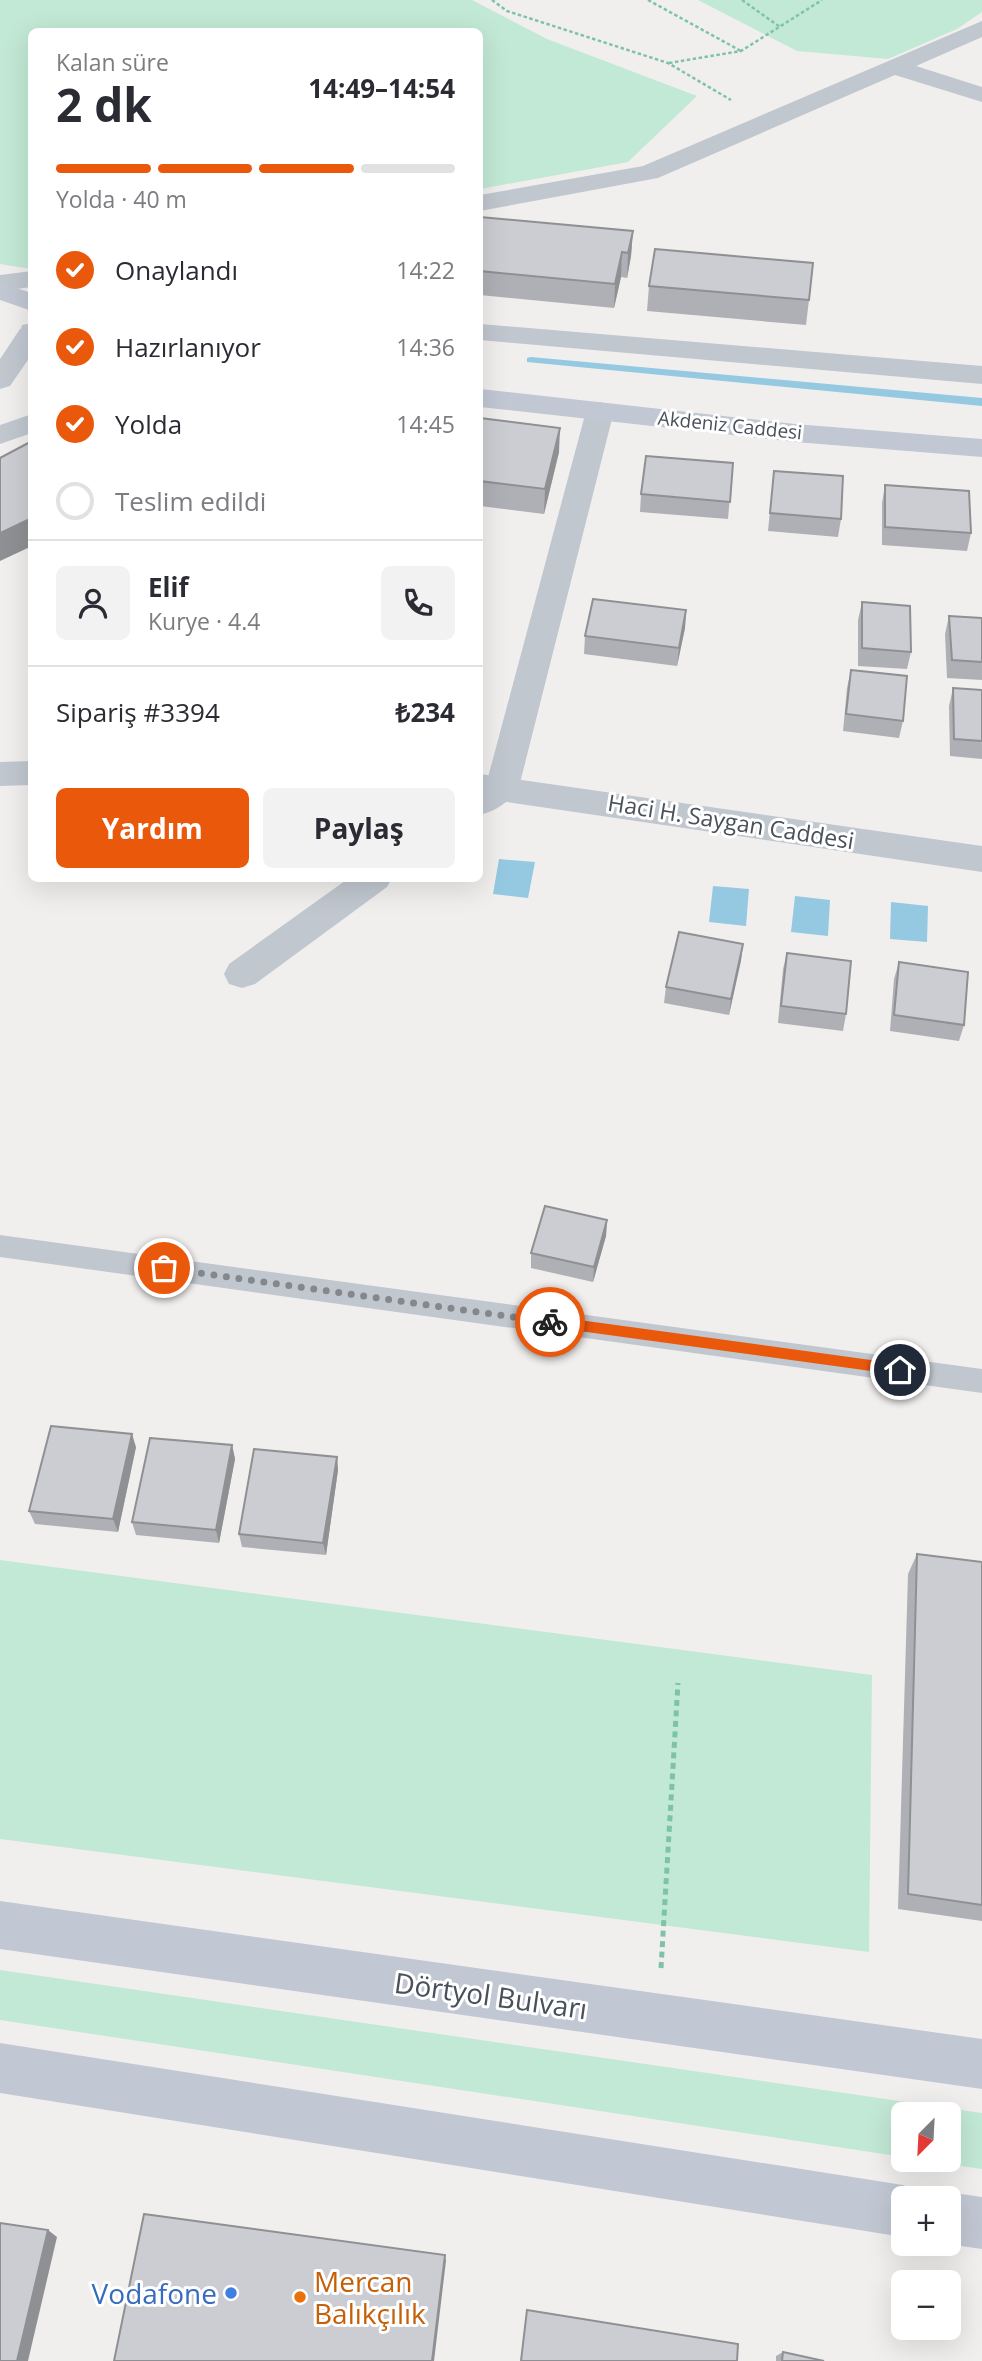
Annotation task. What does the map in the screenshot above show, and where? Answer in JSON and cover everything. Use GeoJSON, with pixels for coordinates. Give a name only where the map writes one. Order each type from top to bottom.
{"type":"FeatureCollection","features":[{"type":"Feature","properties":{"kind":"main road"},"geometry":{"type":"LineString","coordinates":[[0,291],[28,302]]}},
{"type":"Feature","properties":{"kind":"main road","name":"Akdeniz Caddesi"},"geometry":{"type":"LineString","coordinates":[[483,398],[795,433],[982,448]]}},
{"type":"Feature","properties":{"kind":"main road","name":"Dörtyol Bulvarı"},"geometry":{"type":"LineString","coordinates":[[0,1925],[982,2064]]}},
{"type":"Feature","properties":{"kind":"main road"},"geometry":{"type":"LineString","coordinates":[[0,2067],[891,2209]]}},
{"type":"Feature","properties":{"kind":"main road"},"geometry":{"type":"LineString","coordinates":[[961,2220],[982,2223]]}},
{"type":"Feature","properties":{"kind":"street"},"geometry":{"type":"LineString","coordinates":[[483,202],[649,173],[982,28]]}},
{"type":"Feature","properties":{"kind":"street"},"geometry":{"type":"LineString","coordinates":[[894,67],[982,95]]}},
{"type":"Feature","properties":{"kind":"street"},"geometry":{"type":"LineString","coordinates":[[0,283],[28,280]]}},
{"type":"Feature","properties":{"kind":"street"},"geometry":{"type":"LineString","coordinates":[[483,332],[982,374]]}},
{"type":"Feature","properties":{"kind":"street"},"geometry":{"type":"LineString","coordinates":[[0,380],[28,339]]}},
{"type":"Feature","properties":{"kind":"street"},"geometry":{"type":"LineString","coordinates":[[487,792],[600,411]]}},
{"type":"Feature","properties":{"kind":"street"},"geometry":{"type":"LineString","coordinates":[[0,435],[28,424]]}},
{"type":"Feature","properties":{"kind":"street"},"geometry":{"type":"LineString","coordinates":[[0,774],[28,773]]}},
{"type":"Feature","properties":{"kind":"street","name":"Haci H. Saygan Caddesi"},"geometry":{"type":"LineString","coordinates":[[487,792],[982,859]]}},
{"type":"Feature","properties":{"kind":"street"},"geometry":{"type":"LineString","coordinates":[[242,974],[369,882]]}},
{"type":"Feature","properties":{"kind":"lane"},"geometry":{"type":"LineString","coordinates":[[0,1246],[982,1381]]}},
{"type":"Feature","properties":{"kind":"path"},"geometry":{"type":"LineString","coordinates":[[492,0],[507,11],[668,63],[697,80]]}},
{"type":"Feature","properties":{"kind":"path"},"geometry":{"type":"LineString","coordinates":[[648,0],[741,51]]}},
{"type":"Feature","properties":{"kind":"path"},"geometry":{"type":"LineString","coordinates":[[742,0],[780,27]]}},
{"type":"Feature","properties":{"kind":"path"},"geometry":{"type":"LineString","coordinates":[[668,63],[741,51],[822,0]]}},
{"type":"Feature","properties":{"kind":"path"},"geometry":{"type":"LineString","coordinates":[[658,2018],[678,1683]]}},
{"type":"Feature","properties":{"kind":"green space"},"geometry":{"type":"Polygon","coordinates":[[[0,0],[472,0],[547,39],[697,96],[628,162],[483,188],[483,28],[28,28],[28,269],[0,264],[0,0]]]}},
{"type":"Feature","properties":{"kind":"green space"},"geometry":{"type":"Polygon","coordinates":[[[698,0],[982,0],[982,12],[957,29],[888,59],[797,51],[698,0]]]}},
{"type":"Feature","properties":{"kind":"green space"},"geometry":{"type":"Polygon","coordinates":[[[0,1560],[872,1675],[869,1952],[0,1839],[0,1560]]]}},
{"type":"Feature","properties":{"kind":"green space"},"geometry":{"type":"Polygon","coordinates":[[[0,1970],[906,2102],[891,2102],[891,2155],[0,2020],[0,1970]]]}},
{"type":"Feature","properties":{"kind":"green space"},"geometry":{"type":"Polygon","coordinates":[[[961,2110],[982,2113],[982,2169],[961,2166],[961,2110]]]}},
{"type":"Feature","properties":{"kind":"water"},"geometry":{"type":"Polygon","coordinates":[[[499,859],[535,862],[528,898],[493,894],[499,859]]]}},
{"type":"Feature","properties":{"kind":"water"},"geometry":{"type":"Polygon","coordinates":[[[713,886],[749,889],[746,926],[709,922],[713,886]]]}},
{"type":"Feature","properties":{"kind":"water"},"geometry":{"type":"Polygon","coordinates":[[[795,896],[830,900],[828,936],[791,932],[795,896]]]}},
{"type":"Feature","properties":{"kind":"water"},"geometry":{"type":"Polygon","coordinates":[[[891,902],[928,906],[927,942],[890,939],[891,902]]]}},
{"type":"Feature","properties":{"kind":"building"},"geometry":{"type":"Polygon","coordinates":[[[483,217],[633,231],[628,253],[622,252],[615,284],[483,271],[483,217]]]}},
{"type":"Feature","properties":{"kind":"building"},"geometry":{"type":"Polygon","coordinates":[[[655,249],[813,263],[809,300],[649,286],[655,249]]]}},
{"type":"Feature","properties":{"kind":"building"},"geometry":{"type":"Polygon","coordinates":[[[483,418],[560,428],[545,489],[483,481],[483,418]]]}},
{"type":"Feature","properties":{"kind":"building"},"geometry":{"type":"Polygon","coordinates":[[[28,443],[28,520],[0,533],[0,458],[28,443]]]}},
{"type":"Feature","properties":{"kind":"building"},"geometry":{"type":"Polygon","coordinates":[[[646,456],[733,463],[730,502],[641,494],[646,456]]]}},
{"type":"Feature","properties":{"kind":"building"},"geometry":{"type":"Polygon","coordinates":[[[774,471],[843,476],[841,519],[770,513],[774,471]]]}},
{"type":"Feature","properties":{"kind":"building"},"geometry":{"type":"Polygon","coordinates":[[[885,485],[969,491],[971,533],[885,527],[885,485]]]}},
{"type":"Feature","properties":{"kind":"building"},"geometry":{"type":"Polygon","coordinates":[[[593,599],[686,610],[679,648],[585,636],[593,599]]]}},
{"type":"Feature","properties":{"kind":"building"},"geometry":{"type":"Polygon","coordinates":[[[862,602],[910,606],[911,652],[862,648],[862,602]]]}},
{"type":"Feature","properties":{"kind":"building"},"geometry":{"type":"Polygon","coordinates":[[[949,616],[982,618],[982,662],[952,660],[949,616]]]}},
{"type":"Feature","properties":{"kind":"building"},"geometry":{"type":"Polygon","coordinates":[[[851,670],[907,676],[903,721],[846,714],[851,670]]]}},
{"type":"Feature","properties":{"kind":"building"},"geometry":{"type":"Polygon","coordinates":[[[953,688],[982,690],[982,741],[954,739],[953,688]]]}},
{"type":"Feature","properties":{"kind":"building"},"geometry":{"type":"Polygon","coordinates":[[[679,932],[743,944],[731,999],[666,987],[679,932]]]}},
{"type":"Feature","properties":{"kind":"building"},"geometry":{"type":"Polygon","coordinates":[[[787,953],[851,961],[846,1014],[781,1006],[787,953]]]}},
{"type":"Feature","properties":{"kind":"building"},"geometry":{"type":"Polygon","coordinates":[[[899,962],[968,972],[964,1025],[894,1015],[899,962]]]}},
{"type":"Feature","properties":{"kind":"building"},"geometry":{"type":"Polygon","coordinates":[[[545,1206],[607,1220],[594,1267],[531,1253],[545,1206]]]}},
{"type":"Feature","properties":{"kind":"building"},"geometry":{"type":"Polygon","coordinates":[[[51,1426],[132,1434],[113,1519],[29,1511],[51,1426]]]}},
{"type":"Feature","properties":{"kind":"building"},"geometry":{"type":"Polygon","coordinates":[[[150,1438],[232,1445],[216,1530],[132,1522],[150,1438]]]}},
{"type":"Feature","properties":{"kind":"building"},"geometry":{"type":"Polygon","coordinates":[[[254,1449],[337,1457],[323,1543],[239,1534],[254,1449]]]}},
{"type":"Feature","properties":{"kind":"building"},"geometry":{"type":"Polygon","coordinates":[[[917,1554],[982,1562],[982,1905],[908,1894],[917,1554]]]}},
{"type":"Feature","properties":{"kind":"building"},"geometry":{"type":"Polygon","coordinates":[[[144,2214],[445,2255],[432,2361],[114,2361],[144,2214]]]}},
{"type":"Feature","properties":{"kind":"building"},"geometry":{"type":"Polygon","coordinates":[[[0,2223],[48,2230],[17,2361],[0,2361],[0,2223]]]}},
{"type":"Feature","properties":{"kind":"building"},"geometry":{"type":"Polygon","coordinates":[[[527,2310],[738,2344],[737,2361],[521,2361],[527,2310]]]}},
{"type":"Feature","properties":{"kind":"building"},"geometry":{"type":"Polygon","coordinates":[[[783,2352],[824,2361],[782,2361],[783,2352]]]}},
{"type":"Feature","properties":{"kind":"waterway"},"geometry":{"type":"LineString","coordinates":[[531,360],[982,402]]}},
{"type":"Feature","properties":{"kind":"way so far"},"geometry":{"type":"LineString","coordinates":[[164,1268],[550,1322]]}},
{"type":"Feature","properties":{"kind":"place","name":"Vodafone"},"geometry":{"type":"Point","coordinates":[231,2293]}},
{"type":"Feature","properties":{"kind":"place","name":"Mercan Balıkçılık"},"geometry":{"type":"Point","coordinates":[300,2297]}},
{"type":"Feature","properties":{"kind":"route"},"geometry":{"type":"LineString","coordinates":[[550,1322],[900,1370]]}}]}
